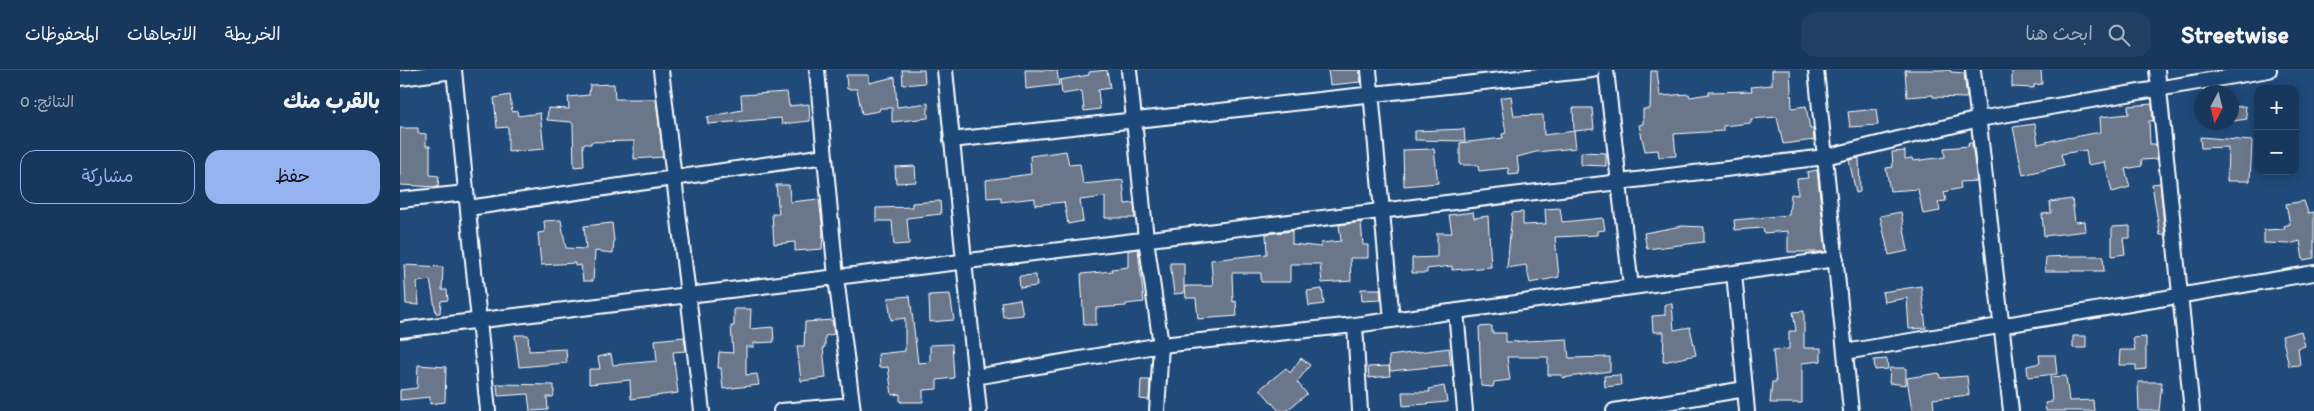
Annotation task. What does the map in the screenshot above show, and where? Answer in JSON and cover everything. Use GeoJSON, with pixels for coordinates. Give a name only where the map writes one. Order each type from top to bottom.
{"type":"FeatureCollection","features":[{"type":"Feature","properties":{"kind":"street"},"geometry":{"type":"LineString","coordinates":[[400,78],[454,70],[488,411]]}},
{"type":"Feature","properties":{"kind":"street"},"geometry":{"type":"LineString","coordinates":[[661,70],[672,178],[702,411]]}},
{"type":"Feature","properties":{"kind":"street"},"geometry":{"type":"LineString","coordinates":[[781,411],[853,408],[836,277],[817,70]]}},
{"type":"Feature","properties":{"kind":"street"},"geometry":{"type":"LineString","coordinates":[[945,70],[979,411]]}},
{"type":"Feature","properties":{"kind":"street"},"geometry":{"type":"LineString","coordinates":[[1129,70],[1146,239],[1161,345],[1157,411]]}},
{"type":"Feature","properties":{"kind":"street"},"geometry":{"type":"LineString","coordinates":[[1369,70],[1392,320]]}},
{"type":"Feature","properties":{"kind":"street"},"geometry":{"type":"LineString","coordinates":[[951,140],[1134,119],[1372,96],[1592,70]]}},
{"type":"Feature","properties":{"kind":"street"},"geometry":{"type":"LineString","coordinates":[[1606,70],[1631,287]]}},
{"type":"Feature","properties":{"kind":"street"},"geometry":{"type":"LineString","coordinates":[[1816,70],[1851,411]]}},
{"type":"Feature","properties":{"kind":"street"},"geometry":{"type":"LineString","coordinates":[[1973,70],[2011,411]]}},
{"type":"Feature","properties":{"kind":"street"},"geometry":{"type":"LineString","coordinates":[[2157,70],[2192,411]]}},
{"type":"Feature","properties":{"kind":"street"},"geometry":{"type":"LineString","coordinates":[[400,330],[1825,157],[1979,119],[2269,70]]}},
{"type":"Feature","properties":{"kind":"street"},"geometry":{"type":"LineString","coordinates":[[468,208],[825,156]]}},
{"type":"Feature","properties":{"kind":"street"},"geometry":{"type":"LineString","coordinates":[[400,200],[466,193]]}},
{"type":"Feature","properties":{"kind":"street"},"geometry":{"type":"LineString","coordinates":[[975,377],[1161,345],[1355,325],[1836,259]]}},
{"type":"Feature","properties":{"kind":"street"},"geometry":{"type":"LineString","coordinates":[[1734,273],[1747,411]]}},
{"type":"Feature","properties":{"kind":"street"},"geometry":{"type":"LineString","coordinates":[[1845,352],[2314,273]]}},
{"type":"Feature","properties":{"kind":"street"},"geometry":{"type":"LineString","coordinates":[[1456,311],[1465,411]]}},
{"type":"Feature","properties":{"kind":"street"},"geometry":{"type":"LineString","coordinates":[[1355,325],[1360,411]]}},
{"type":"Feature","properties":{"kind":"street"},"geometry":{"type":"LineString","coordinates":[[1614,411],[1745,389]]}},
{"type":"Feature","properties":{"kind":"building"},"geometry":{"type":"Polygon","coordinates":[[[902,70],[924,70],[925,83],[903,85],[902,70]]]}},
{"type":"Feature","properties":{"kind":"building"},"geometry":{"type":"Polygon","coordinates":[[[1025,70],[1057,70],[1059,85],[1026,89],[1025,70]]]}},
{"type":"Feature","properties":{"kind":"building"},"geometry":{"type":"Polygon","coordinates":[[[1107,70],[1110,88],[1098,90],[1100,109],[1084,111],[1082,91],[1062,94],[1060,80],[1089,75],[1089,72],[1107,70]]]}},
{"type":"Feature","properties":{"kind":"building"},"geometry":{"type":"Polygon","coordinates":[[[1328,70],[1359,70],[1361,82],[1330,85],[1328,70]]]}},
{"type":"Feature","properties":{"kind":"building"},"geometry":{"type":"Polygon","coordinates":[[[1772,70],[1790,70],[1792,108],[1806,106],[1810,129],[1813,129],[1814,140],[1783,144],[1777,117],[1751,119],[1751,123],[1723,126],[1723,131],[1674,134],[1676,156],[1659,157],[1658,150],[1645,151],[1639,125],[1643,124],[1643,109],[1650,109],[1651,71],[1657,71],[1660,96],[1689,94],[1690,97],[1709,94],[1709,92],[1752,91],[1751,87],[1772,85],[1772,70]]]}},
{"type":"Feature","properties":{"kind":"building"},"geometry":{"type":"Polygon","coordinates":[[[1905,70],[1950,70],[1951,72],[1964,73],[1967,98],[1933,97],[1933,95],[1907,97],[1905,70]]]}},
{"type":"Feature","properties":{"kind":"building"},"geometry":{"type":"Polygon","coordinates":[[[2012,70],[2041,70],[2042,84],[2034,85],[2034,88],[2012,87],[2012,70]]]}},
{"type":"Feature","properties":{"kind":"building"},"geometry":{"type":"Polygon","coordinates":[[[846,75],[869,75],[869,83],[895,77],[897,107],[928,103],[928,118],[892,122],[892,108],[880,108],[879,111],[862,114],[857,89],[847,89],[846,75]]]}},
{"type":"Feature","properties":{"kind":"building"},"geometry":{"type":"Polygon","coordinates":[[[614,84],[615,99],[656,99],[663,157],[634,159],[634,141],[591,142],[591,144],[583,144],[584,166],[574,167],[573,124],[571,122],[547,120],[548,108],[569,109],[568,97],[589,95],[590,85],[614,84]]]}},
{"type":"Feature","properties":{"kind":"building"},"geometry":{"type":"Polygon","coordinates":[[[787,92],[789,106],[809,104],[810,121],[782,124],[781,118],[708,124],[707,117],[742,110],[741,95],[787,92]]]}},
{"type":"Feature","properties":{"kind":"building"},"geometry":{"type":"Polygon","coordinates":[[[510,95],[512,112],[517,111],[518,116],[540,113],[544,149],[508,152],[508,127],[497,128],[494,98],[510,95]]]}},
{"type":"Feature","properties":{"kind":"building"},"geometry":{"type":"Polygon","coordinates":[[[1511,96],[1514,116],[1543,115],[1544,135],[1574,131],[1576,148],[1536,152],[1517,157],[1519,174],[1509,175],[1508,168],[1479,171],[1478,165],[1460,165],[1460,143],[1503,138],[1502,134],[1506,133],[1500,98],[1511,96]]]}},
{"type":"Feature","properties":{"kind":"building"},"geometry":{"type":"Polygon","coordinates":[[[2152,104],[2153,121],[2149,121],[2150,144],[2156,144],[2157,159],[2141,160],[2142,166],[2125,169],[2130,187],[2112,192],[2105,162],[2088,165],[2086,150],[2061,154],[2064,165],[2023,175],[2013,127],[2035,124],[2038,144],[2101,132],[2100,117],[2129,114],[2128,106],[2152,104]]]}},
{"type":"Feature","properties":{"kind":"building"},"geometry":{"type":"Polygon","coordinates":[[[2239,106],[2245,106],[2247,119],[2239,120],[2239,106]]]}},
{"type":"Feature","properties":{"kind":"building"},"geometry":{"type":"Polygon","coordinates":[[[1573,108],[1592,108],[1594,129],[1574,131],[1573,108]]]}},
{"type":"Feature","properties":{"kind":"building"},"geometry":{"type":"Polygon","coordinates":[[[1876,109],[1878,125],[1850,127],[1848,112],[1876,109]]]}},
{"type":"Feature","properties":{"kind":"building"},"geometry":{"type":"Polygon","coordinates":[[[400,128],[418,128],[418,133],[426,134],[426,146],[430,146],[430,175],[439,176],[438,187],[400,185],[400,128]]]}},
{"type":"Feature","properties":{"kind":"building"},"geometry":{"type":"Polygon","coordinates":[[[1464,129],[1465,141],[1415,140],[1415,131],[1464,129]]]}},
{"type":"Feature","properties":{"kind":"building"},"geometry":{"type":"Polygon","coordinates":[[[2200,137],[2252,141],[2250,181],[2227,181],[2228,147],[2201,148],[2200,137]]]}},
{"type":"Feature","properties":{"kind":"building"},"geometry":{"type":"Polygon","coordinates":[[[1968,143],[1972,143],[1977,181],[1960,182],[1961,188],[1944,192],[1946,201],[1938,202],[1940,211],[1923,214],[1918,189],[1890,191],[1886,168],[1893,167],[1892,152],[1905,151],[1905,159],[1912,158],[1913,161],[1945,157],[1944,148],[1969,146],[1968,143]]]}},
{"type":"Feature","properties":{"kind":"building"},"geometry":{"type":"Polygon","coordinates":[[[1434,149],[1438,183],[1404,186],[1403,150],[1434,149]]]}},
{"type":"Feature","properties":{"kind":"building"},"geometry":{"type":"Polygon","coordinates":[[[1066,151],[1069,165],[1080,164],[1083,184],[1123,180],[1125,204],[1134,203],[1135,218],[1105,218],[1105,197],[1080,200],[1083,221],[1068,224],[1064,202],[1035,205],[1035,198],[1001,202],[1001,197],[987,198],[986,180],[1031,174],[1030,156],[1066,151]]]}},
{"type":"Feature","properties":{"kind":"building"},"geometry":{"type":"Polygon","coordinates":[[[1581,152],[1606,153],[1606,166],[1581,165],[1581,152]]]}},
{"type":"Feature","properties":{"kind":"building"},"geometry":{"type":"Polygon","coordinates":[[[1859,158],[1860,192],[1856,193],[1849,160],[1859,158]]]}},
{"type":"Feature","properties":{"kind":"building"},"geometry":{"type":"Polygon","coordinates":[[[915,166],[916,182],[896,183],[895,167],[915,166]]]}},
{"type":"Feature","properties":{"kind":"building"},"geometry":{"type":"Polygon","coordinates":[[[1817,170],[1826,252],[1788,252],[1788,231],[1764,233],[1763,228],[1735,230],[1734,220],[1789,215],[1791,194],[1798,195],[1797,179],[1808,178],[1807,172],[1817,170]]]}},
{"type":"Feature","properties":{"kind":"building"},"geometry":{"type":"Polygon","coordinates":[[[2160,183],[2165,235],[2160,235],[2152,184],[2160,183]]]}},
{"type":"Feature","properties":{"kind":"building"},"geometry":{"type":"Polygon","coordinates":[[[776,185],[789,185],[790,202],[819,199],[823,231],[822,249],[795,251],[795,242],[774,244],[772,214],[779,214],[776,185]]]}},
{"type":"Feature","properties":{"kind":"building"},"geometry":{"type":"Polygon","coordinates":[[[2072,199],[2075,222],[2085,221],[2086,231],[2044,236],[2042,214],[2051,213],[2050,202],[2072,199]]]}},
{"type":"Feature","properties":{"kind":"building"},"geometry":{"type":"Polygon","coordinates":[[[940,201],[941,214],[907,218],[909,244],[894,245],[892,221],[876,221],[876,208],[912,207],[912,203],[940,201]]]}},
{"type":"Feature","properties":{"kind":"building"},"geometry":{"type":"Polygon","coordinates":[[[2304,201],[2308,213],[2314,212],[2314,258],[2303,260],[2300,241],[2290,244],[2264,243],[2264,230],[2285,229],[2284,226],[2290,224],[2286,204],[2304,201]]]}},
{"type":"Feature","properties":{"kind":"building"},"geometry":{"type":"Polygon","coordinates":[[[1560,208],[1562,222],[1603,218],[1605,230],[1597,231],[1597,235],[1555,237],[1559,277],[1530,283],[1526,265],[1507,268],[1512,213],[1523,212],[1523,225],[1546,224],[1545,209],[1560,208]]]}},
{"type":"Feature","properties":{"kind":"building"},"geometry":{"type":"Polygon","coordinates":[[[1473,212],[1474,218],[1488,216],[1491,267],[1452,270],[1452,266],[1427,269],[1427,273],[1412,273],[1412,258],[1437,257],[1437,233],[1452,233],[1449,215],[1473,212]]]}},
{"type":"Feature","properties":{"kind":"building"},"geometry":{"type":"Polygon","coordinates":[[[1901,212],[1908,251],[1889,255],[1880,216],[1901,212]]]}},
{"type":"Feature","properties":{"kind":"building"},"geometry":{"type":"Polygon","coordinates":[[[561,220],[566,248],[586,249],[584,226],[612,223],[613,253],[595,251],[593,281],[583,281],[581,265],[575,266],[575,263],[541,265],[538,233],[545,232],[544,221],[561,220]]]}},
{"type":"Feature","properties":{"kind":"building"},"geometry":{"type":"Polygon","coordinates":[[[1361,222],[1363,245],[1368,245],[1368,258],[1350,258],[1351,281],[1322,283],[1320,264],[1290,264],[1290,282],[1261,282],[1261,273],[1232,273],[1233,302],[1236,301],[1237,316],[1198,319],[1196,298],[1186,298],[1185,286],[1213,286],[1211,260],[1267,254],[1266,234],[1292,231],[1292,244],[1321,247],[1321,243],[1341,241],[1339,225],[1361,222]]]}},
{"type":"Feature","properties":{"kind":"building"},"geometry":{"type":"Polygon","coordinates":[[[1682,226],[1704,227],[1704,242],[1647,249],[1644,233],[1682,226]]]}},
{"type":"Feature","properties":{"kind":"building"},"geometry":{"type":"Polygon","coordinates":[[[2130,226],[2130,238],[2123,238],[2125,254],[2112,256],[2112,227],[2130,226]]]}},
{"type":"Feature","properties":{"kind":"building"},"geometry":{"type":"Polygon","coordinates":[[[1138,249],[1144,302],[1126,304],[1126,306],[1096,308],[1096,325],[1084,325],[1081,274],[1112,271],[1111,269],[1128,267],[1128,250],[1138,249]]]}},
{"type":"Feature","properties":{"kind":"building"},"geometry":{"type":"Polygon","coordinates":[[[2103,256],[2104,271],[2045,271],[2046,257],[2103,256]]]}},
{"type":"Feature","properties":{"kind":"building"},"geometry":{"type":"Polygon","coordinates":[[[1170,263],[1184,263],[1184,293],[1174,294],[1170,263]]]}},
{"type":"Feature","properties":{"kind":"building"},"geometry":{"type":"Polygon","coordinates":[[[404,265],[443,267],[442,290],[447,290],[448,300],[441,301],[440,313],[436,313],[430,280],[417,282],[419,305],[406,304],[404,265]]]}},
{"type":"Feature","properties":{"kind":"building"},"geometry":{"type":"Polygon","coordinates":[[[1036,275],[1037,286],[1020,288],[1019,276],[1036,275]]]}},
{"type":"Feature","properties":{"kind":"building"},"geometry":{"type":"Polygon","coordinates":[[[1921,286],[1926,328],[1909,329],[1907,298],[1884,302],[1882,292],[1921,286]]]}},
{"type":"Feature","properties":{"kind":"building"},"geometry":{"type":"Polygon","coordinates":[[[1322,289],[1324,304],[1309,306],[1307,291],[1322,289]]]}},
{"type":"Feature","properties":{"kind":"building"},"geometry":{"type":"Polygon","coordinates":[[[1361,289],[1380,289],[1381,300],[1362,301],[1361,289]]]}},
{"type":"Feature","properties":{"kind":"building"},"geometry":{"type":"Polygon","coordinates":[[[950,294],[954,320],[930,322],[929,295],[950,294]]]}},
{"type":"Feature","properties":{"kind":"building"},"geometry":{"type":"Polygon","coordinates":[[[910,296],[918,363],[930,362],[930,345],[952,344],[954,378],[937,380],[937,389],[923,390],[923,402],[900,402],[900,394],[892,395],[888,367],[879,368],[878,354],[905,351],[905,318],[891,320],[888,298],[910,296]]]}},
{"type":"Feature","properties":{"kind":"building"},"geometry":{"type":"Polygon","coordinates":[[[1020,299],[1023,315],[1003,317],[1001,302],[1020,299]]]}},
{"type":"Feature","properties":{"kind":"building"},"geometry":{"type":"Polygon","coordinates":[[[1665,304],[1672,304],[1674,330],[1690,327],[1696,355],[1663,362],[1664,332],[1653,332],[1652,316],[1665,315],[1665,304]]]}},
{"type":"Feature","properties":{"kind":"building"},"geometry":{"type":"Polygon","coordinates":[[[734,309],[751,309],[750,329],[773,327],[774,342],[754,343],[754,347],[746,347],[746,375],[757,374],[759,385],[723,389],[721,368],[718,368],[719,352],[733,353],[731,326],[734,326],[734,309]]]}},
{"type":"Feature","properties":{"kind":"building"},"geometry":{"type":"Polygon","coordinates":[[[1804,311],[1804,348],[1821,348],[1821,361],[1802,363],[1802,403],[1770,403],[1772,382],[1776,382],[1773,350],[1789,349],[1789,331],[1796,331],[1793,312],[1804,311]]]}},
{"type":"Feature","properties":{"kind":"building"},"geometry":{"type":"Polygon","coordinates":[[[832,320],[834,334],[825,336],[825,347],[823,347],[826,378],[801,381],[797,346],[804,346],[805,322],[832,320]]]}},
{"type":"Feature","properties":{"kind":"building"},"geometry":{"type":"Polygon","coordinates":[[[1492,326],[1492,333],[1506,333],[1506,342],[1567,339],[1569,358],[1610,357],[1610,371],[1562,378],[1562,375],[1548,375],[1548,357],[1507,357],[1510,380],[1494,382],[1493,387],[1481,386],[1479,327],[1492,326]]]}},
{"type":"Feature","properties":{"kind":"building"},"geometry":{"type":"Polygon","coordinates":[[[2301,331],[2305,346],[2298,348],[2300,365],[2289,366],[2282,336],[2301,331]]]}},
{"type":"Feature","properties":{"kind":"building"},"geometry":{"type":"Polygon","coordinates":[[[515,335],[528,335],[529,351],[566,349],[567,363],[519,367],[515,335]]]}},
{"type":"Feature","properties":{"kind":"building"},"geometry":{"type":"Polygon","coordinates":[[[2073,336],[2086,336],[2086,348],[2073,348],[2073,336]]]}},
{"type":"Feature","properties":{"kind":"building"},"geometry":{"type":"Polygon","coordinates":[[[684,337],[686,351],[673,352],[678,393],[631,399],[630,380],[589,384],[589,369],[600,369],[598,357],[611,354],[613,365],[657,361],[655,340],[684,337]]]}},
{"type":"Feature","properties":{"kind":"building"},"geometry":{"type":"Polygon","coordinates":[[[2146,337],[2146,369],[2136,370],[2136,365],[2119,365],[2120,350],[2135,350],[2133,338],[2146,337]]]}},
{"type":"Feature","properties":{"kind":"building"},"geometry":{"type":"Polygon","coordinates":[[[1449,348],[1451,365],[1390,371],[1389,356],[1449,348]]]}},
{"type":"Feature","properties":{"kind":"building"},"geometry":{"type":"Polygon","coordinates":[[[2039,355],[2055,355],[2057,374],[2028,377],[2027,366],[2040,363],[2039,355]]]}},
{"type":"Feature","properties":{"kind":"building"},"geometry":{"type":"Polygon","coordinates":[[[1301,358],[1310,365],[1297,382],[1307,394],[1286,411],[1279,411],[1260,389],[1286,368],[1290,373],[1301,358]]]}},
{"type":"Feature","properties":{"kind":"building"},"geometry":{"type":"Polygon","coordinates":[[[1887,359],[1888,369],[1875,370],[1874,360],[1887,359]]]}},
{"type":"Feature","properties":{"kind":"building"},"geometry":{"type":"Polygon","coordinates":[[[418,365],[446,367],[445,402],[430,404],[430,397],[400,400],[400,390],[417,388],[418,365]]]}},
{"type":"Feature","properties":{"kind":"building"},"geometry":{"type":"Polygon","coordinates":[[[1389,366],[1390,376],[1369,378],[1368,367],[1389,366]]]}},
{"type":"Feature","properties":{"kind":"building"},"geometry":{"type":"Polygon","coordinates":[[[1890,368],[1906,368],[1906,385],[1889,383],[1890,368]]]}},
{"type":"Feature","properties":{"kind":"building"},"geometry":{"type":"Polygon","coordinates":[[[1939,373],[1940,378],[1967,376],[1969,395],[1933,399],[1934,411],[1912,411],[1907,378],[1939,373]]]}},
{"type":"Feature","properties":{"kind":"building"},"geometry":{"type":"Polygon","coordinates":[[[1620,375],[1621,385],[1605,387],[1604,376],[1620,375]]]}},
{"type":"Feature","properties":{"kind":"building"},"geometry":{"type":"Polygon","coordinates":[[[2066,376],[2069,401],[2093,400],[2094,411],[2046,411],[2045,403],[2052,402],[2050,377],[2066,376]]]}},
{"type":"Feature","properties":{"kind":"building"},"geometry":{"type":"Polygon","coordinates":[[[1141,380],[1150,380],[1149,400],[1140,399],[1141,380]]]}},
{"type":"Feature","properties":{"kind":"building"},"geometry":{"type":"Polygon","coordinates":[[[2138,382],[2162,382],[2159,411],[2139,411],[2138,382]]]}},
{"type":"Feature","properties":{"kind":"building"},"geometry":{"type":"Polygon","coordinates":[[[497,384],[554,385],[554,393],[553,397],[547,397],[548,410],[530,411],[528,394],[498,396],[497,384]]]}},
{"type":"Feature","properties":{"kind":"building"},"geometry":{"type":"Polygon","coordinates":[[[1444,386],[1447,402],[1403,406],[1402,392],[1430,392],[1429,389],[1444,386]]]}}]}
